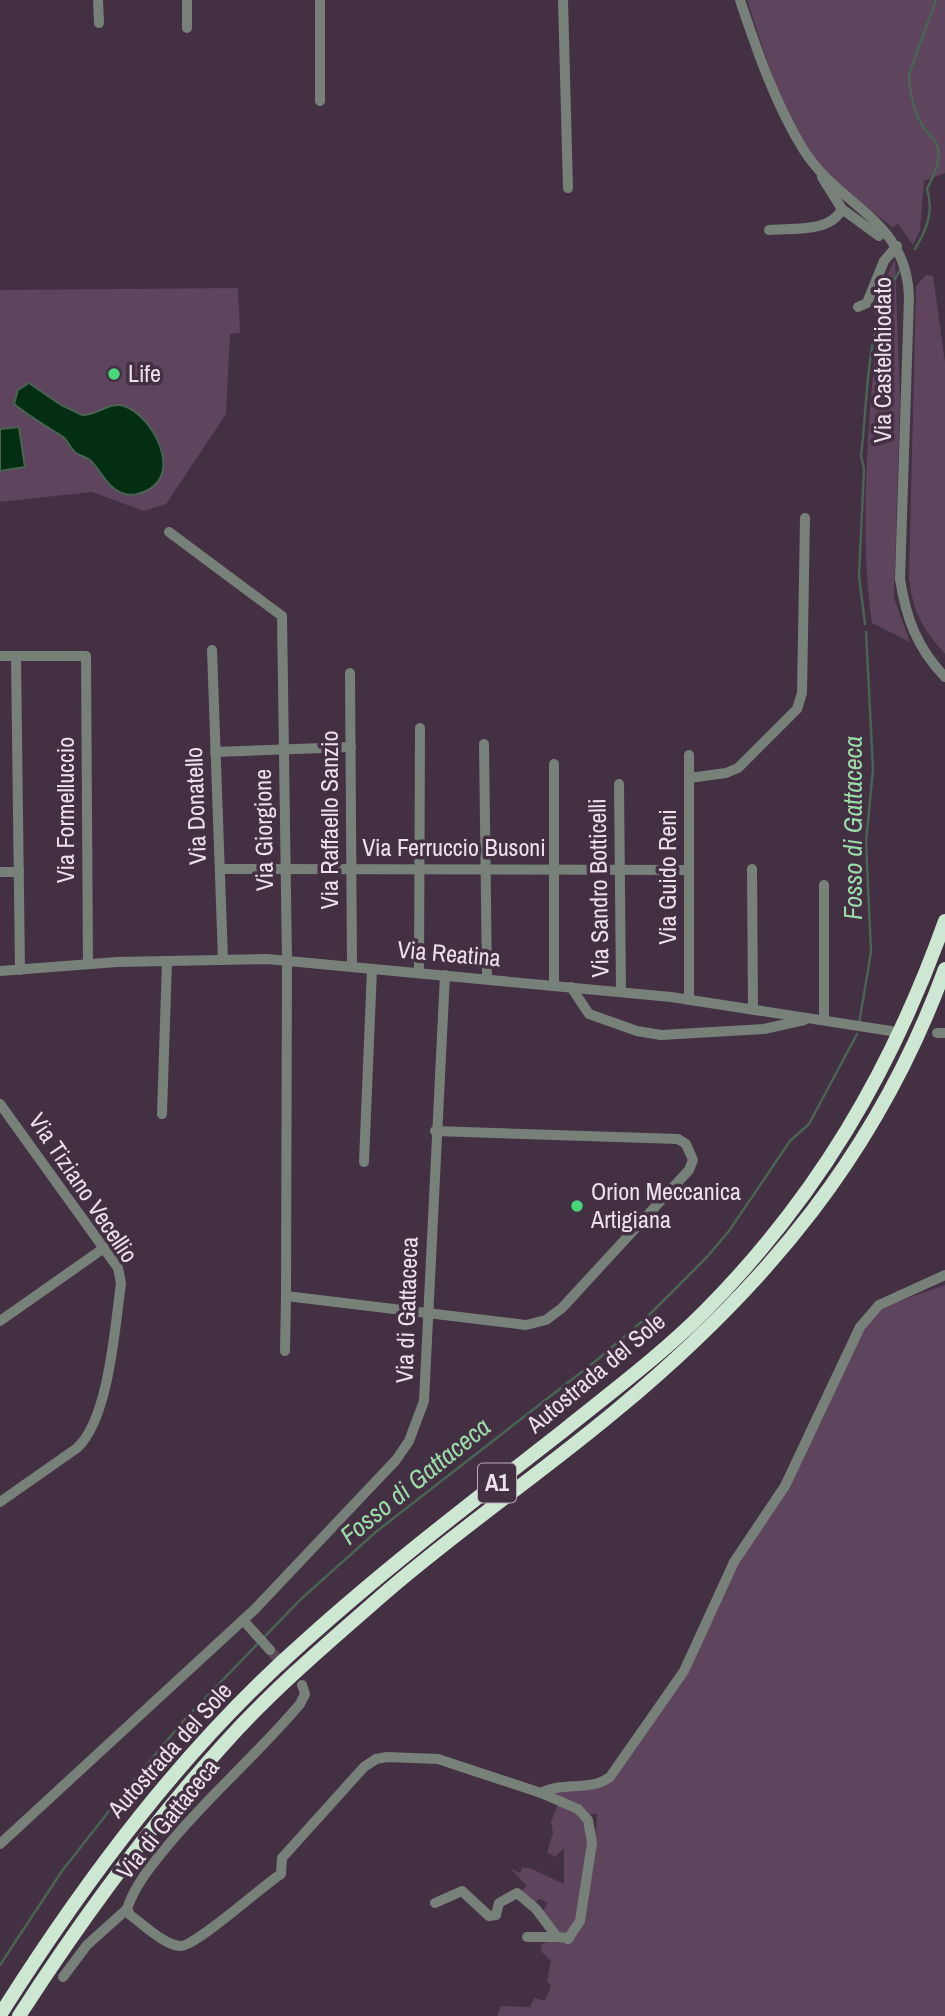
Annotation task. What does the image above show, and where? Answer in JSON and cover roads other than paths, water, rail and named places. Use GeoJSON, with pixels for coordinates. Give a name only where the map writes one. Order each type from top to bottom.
{"type":"FeatureCollection","features":[{"type":"Feature","properties":{"kind":"highway","name":"Autostrada del Sole"},"geometry":{"type":"LineString","coordinates":[[0,2015],[54,1931],[135,1821],[215,1728],[302,1642],[609,1394],[702,1313],[776,1233],[834,1154],[882,1070],[920,990],[945,921]]}},
{"type":"Feature","properties":{"kind":"highway","name":"Autostrada del Sole"},"geometry":{"type":"LineString","coordinates":[[19,2016],[66,1942],[146,1834],[226,1741],[388,1591],[619,1408],[715,1324],[788,1245],[846,1169],[883,1104],[929,1011],[945,969]]}},
{"type":"Feature","properties":{"kind":"street"},"geometry":{"type":"LineString","coordinates":[[98,0],[99,23]]}},
{"type":"Feature","properties":{"kind":"street"},"geometry":{"type":"LineString","coordinates":[[187,0],[187,28]]}},
{"type":"Feature","properties":{"kind":"street"},"geometry":{"type":"LineString","coordinates":[[320,0],[320,101]]}},
{"type":"Feature","properties":{"kind":"street"},"geometry":{"type":"LineString","coordinates":[[563,0],[568,188]]}},
{"type":"Feature","properties":{"kind":"street","name":"Via Castelchiodato"},"geometry":{"type":"LineString","coordinates":[[740,0],[782,109],[816,167],[882,226],[897,246],[908,274],[900,579],[909,624],[920,646],[945,677]]}},
{"type":"Feature","properties":{"kind":"street"},"geometry":{"type":"LineString","coordinates":[[816,167],[842,209],[878,236]]}},
{"type":"Feature","properties":{"kind":"street"},"geometry":{"type":"LineString","coordinates":[[769,230],[827,225],[836,219],[842,209]]}},
{"type":"Feature","properties":{"kind":"street"},"geometry":{"type":"LineString","coordinates":[[858,307],[867,303],[884,261],[897,246]]}},
{"type":"Feature","properties":{"kind":"street"},"geometry":{"type":"LineString","coordinates":[[689,778],[726,773],[738,768],[797,709],[802,693],[804,518]]}},
{"type":"Feature","properties":{"kind":"street","name":"Via Giorgione"},"geometry":{"type":"LineString","coordinates":[[169,532],[282,616],[287,961],[285,1351]]}},
{"type":"Feature","properties":{"kind":"street","name":"Via Donatello"},"geometry":{"type":"LineString","coordinates":[[212,650],[223,960]]}},
{"type":"Feature","properties":{"kind":"street"},"geometry":{"type":"LineString","coordinates":[[0,656],[16,656],[20,970]]}},
{"type":"Feature","properties":{"kind":"street","name":"Via Formelluccio"},"geometry":{"type":"LineString","coordinates":[[16,656],[86,656],[88,964]]}},
{"type":"Feature","properties":{"kind":"street","name":"Via Raffaello Sanzio"},"geometry":{"type":"LineString","coordinates":[[350,673],[352,967]]}},
{"type":"Feature","properties":{"kind":"street"},"geometry":{"type":"LineString","coordinates":[[419,973],[420,727]]}},
{"type":"Feature","properties":{"kind":"street"},"geometry":{"type":"LineString","coordinates":[[484,744],[487,979]]}},
{"type":"Feature","properties":{"kind":"street"},"geometry":{"type":"LineString","coordinates":[[215,752],[351,747]]}},
{"type":"Feature","properties":{"kind":"street","name":"Via Guido Reni"},"geometry":{"type":"LineString","coordinates":[[688,1000],[689,755]]}},
{"type":"Feature","properties":{"kind":"street"},"geometry":{"type":"LineString","coordinates":[[554,764],[554,985]]}},
{"type":"Feature","properties":{"kind":"street","name":"Via Sandro Botticelli"},"geometry":{"type":"LineString","coordinates":[[619,784],[621,992]]}},
{"type":"Feature","properties":{"kind":"street","name":"Via Ferruccio Busoni"},"geometry":{"type":"LineString","coordinates":[[220,869],[689,870]]}},
{"type":"Feature","properties":{"kind":"street"},"geometry":{"type":"LineString","coordinates":[[752,869],[753,1010]]}},
{"type":"Feature","properties":{"kind":"street"},"geometry":{"type":"LineString","coordinates":[[0,872],[19,872]]}},
{"type":"Feature","properties":{"kind":"street"},"geometry":{"type":"LineString","coordinates":[[824,885],[824,1020]]}},
{"type":"Feature","properties":{"kind":"street"},"geometry":{"type":"LineString","coordinates":[[162,1114],[167,961]]}},
{"type":"Feature","properties":{"kind":"street","name":"Via Reatina"},"geometry":{"type":"LineString","coordinates":[[0,971],[167,961],[287,961],[621,992],[891,1031]]}},
{"type":"Feature","properties":{"kind":"street"},"geometry":{"type":"LineString","coordinates":[[364,1162],[372,969]]}},
{"type":"Feature","properties":{"kind":"street","name":"Via di Gattaceca"},"geometry":{"type":"LineString","coordinates":[[0,1844],[243,1620],[396,1461],[409,1441],[424,1401],[435,1131],[445,975]]}},
{"type":"Feature","properties":{"kind":"street"},"geometry":{"type":"LineString","coordinates":[[571,987],[589,1014],[636,1031],[661,1034],[764,1029],[811,1018]]}},
{"type":"Feature","properties":{"kind":"street","name":"Via Tiziano Vecellio"},"geometry":{"type":"LineString","coordinates":[[0,1104],[118,1268],[121,1283],[106,1384],[90,1429],[77,1448],[0,1502]]}},
{"type":"Feature","properties":{"kind":"street"},"geometry":{"type":"LineString","coordinates":[[286,1296],[526,1325],[554,1316],[689,1170],[693,1160],[686,1144],[678,1139],[435,1131]]}},
{"type":"Feature","properties":{"kind":"street"},"geometry":{"type":"LineString","coordinates":[[0,1321],[104,1248]]}},
{"type":"Feature","properties":{"kind":"street"},"geometry":{"type":"LineString","coordinates":[[541,1793],[555,1787],[601,1783],[610,1777],[684,1671],[734,1562],[785,1486],[860,1327],[879,1305],[945,1275]]}},
{"type":"Feature","properties":{"kind":"street"},"geometry":{"type":"LineString","coordinates":[[243,1620],[270,1650]]}},
{"type":"Feature","properties":{"kind":"street","name":"Via di Gattaceca"},"geometry":{"type":"LineString","coordinates":[[302,1685],[305,1694],[300,1704],[189,1819],[153,1864],[127,1909],[130,1915],[172,1944],[185,1946],[204,1936],[244,1900],[281,1874],[282,1857],[364,1767],[376,1759],[438,1759],[541,1793],[578,1809],[588,1820],[591,1829],[584,1907],[580,1921],[569,1939],[556,1937]]}},
{"type":"Feature","properties":{"kind":"street"},"geometry":{"type":"LineString","coordinates":[[435,1903],[462,1891],[489,1916],[496,1914],[499,1903],[517,1893],[536,1909],[556,1937]]}},
{"type":"Feature","properties":{"kind":"street"},"geometry":{"type":"LineString","coordinates":[[63,1977],[88,1945],[127,1909]]}},
{"type":"Feature","properties":{"kind":"street"},"geometry":{"type":"LineString","coordinates":[[527,1937],[556,1937]]}},
{"type":"Feature","properties":{"kind":"waterway"},"geometry":{"type":"LineString","coordinates":[[915,249],[928,220],[930,205],[927,189],[939,153],[935,141],[922,126],[916,112],[909,74],[936,0]]}},
{"type":"Feature","properties":{"kind":"waterway","name":"Fosso di Gattaceca"},"geometry":{"type":"LineString","coordinates":[[865,624],[859,576],[864,469],[861,456],[867,383],[880,312],[901,269]]}},
{"type":"Feature","properties":{"kind":"waterway","name":"Fosso di Gattaceca"},"geometry":{"type":"LineString","coordinates":[[859,1024],[871,952],[866,842],[873,769],[866,632]]}},
{"type":"Feature","properties":{"kind":"waterway","name":"Fosso di Gattaceca"},"geometry":{"type":"LineString","coordinates":[[0,1965],[62,1871],[124,1792],[185,1719],[301,1599],[377,1531],[597,1360],[646,1318],[707,1257],[729,1231],[790,1141],[809,1124],[857,1034]]}},
{"type":"Feature","properties":{"kind":"tunnel"},"geometry":{"type":"LineString","coordinates":[[270,1650],[297,1679]]}},
{"type":"Feature","properties":{"kind":"place","name":"Life"},"geometry":{"type":"Point","coordinates":[114,374]}},
{"type":"Feature","properties":{"kind":"place","name":"Orion Meccanica Artigiana"},"geometry":{"type":"Point","coordinates":[577,1206]}}]}
